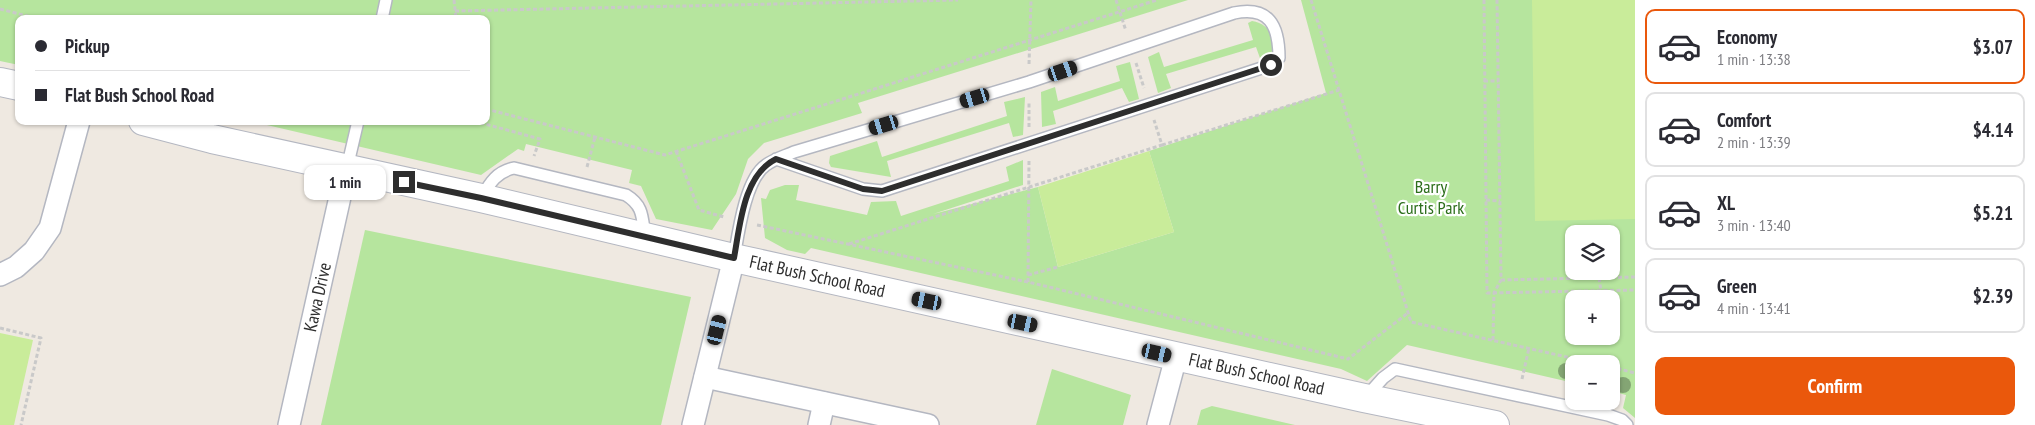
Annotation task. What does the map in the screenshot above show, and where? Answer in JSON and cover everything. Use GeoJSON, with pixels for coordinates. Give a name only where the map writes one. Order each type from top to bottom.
{"type":"FeatureCollection","features":[{"type":"Feature","properties":{"kind":"main road"},"geometry":{"type":"LineString","coordinates":[[0,82],[15,85]]}},
{"type":"Feature","properties":{"kind":"main road","name":"Flat Bush School Road"},"geometry":{"type":"LineString","coordinates":[[173,125],[187,127],[346,170],[481,198],[645,238],[1176,357],[1495,425]]}},
{"type":"Feature","properties":{"kind":"street"},"geometry":{"type":"LineString","coordinates":[[0,275],[16,267],[34,251],[50,228],[78,125]]}},
{"type":"Feature","properties":{"kind":"street","name":"Kawa Drive"},"geometry":{"type":"LineString","coordinates":[[289,425],[346,170]]}},
{"type":"Feature","properties":{"kind":"street"},"geometry":{"type":"LineString","coordinates":[[693,425],[734,258]]}},
{"type":"Feature","properties":{"kind":"street"},"geometry":{"type":"LineString","coordinates":[[1158,425],[1176,357]]}},
{"type":"Feature","properties":{"kind":"street"},"geometry":{"type":"LineString","coordinates":[[705,377],[928,425]]}},
{"type":"Feature","properties":{"kind":"street"},"geometry":{"type":"LineString","coordinates":[[819,425],[824,403]]}},
{"type":"Feature","properties":{"kind":"lane"},"geometry":{"type":"LineString","coordinates":[[383,15],[386,0]]}},
{"type":"Feature","properties":{"kind":"lane"},"geometry":{"type":"LineString","coordinates":[[734,258],[740,222],[752,185],[765,165],[776,159],[1029,82],[1234,13],[1250,10],[1263,13],[1273,23],[1279,44],[1278,58],[1271,65],[882,191],[863,189],[776,159]]}},
{"type":"Feature","properties":{"kind":"lane"},"geometry":{"type":"LineString","coordinates":[[346,170],[357,125]]}},
{"type":"Feature","properties":{"kind":"lane"},"geometry":{"type":"LineString","coordinates":[[481,198],[494,178],[504,170],[514,168],[626,195],[636,202],[642,215],[645,238]]}},
{"type":"Feature","properties":{"kind":"lane"},"geometry":{"type":"LineString","coordinates":[[1364,398],[1383,378],[1395,369],[1608,415],[1622,420],[1627,425]]}},
{"type":"Feature","properties":{"kind":"path"},"geometry":{"type":"LineString","coordinates":[[454,0],[456,15]]}},
{"type":"Feature","properties":{"kind":"path"},"geometry":{"type":"LineString","coordinates":[[455,11],[958,0]]}},
{"type":"Feature","properties":{"kind":"path"},"geometry":{"type":"LineString","coordinates":[[1028,282],[1031,0]]}},
{"type":"Feature","properties":{"kind":"path"},"geometry":{"type":"LineString","coordinates":[[490,110],[666,154],[1157,0]]}},
{"type":"Feature","properties":{"kind":"path"},"geometry":{"type":"LineString","coordinates":[[1311,0],[1411,322],[1565,356]]}},
{"type":"Feature","properties":{"kind":"path"},"geometry":{"type":"LineString","coordinates":[[1484,0],[1487,293],[1565,292]]}},
{"type":"Feature","properties":{"kind":"path"},"geometry":{"type":"LineString","coordinates":[[1493,340],[1494,294],[1500,280],[1497,0]]}},
{"type":"Feature","properties":{"kind":"path"},"geometry":{"type":"LineString","coordinates":[[0,9],[23,15]]}},
{"type":"Feature","properties":{"kind":"path"},"geometry":{"type":"LineString","coordinates":[[1484,81],[1498,82]]}},
{"type":"Feature","properties":{"kind":"path"},"geometry":{"type":"LineString","coordinates":[[1162,145],[1339,90]]}},
{"type":"Feature","properties":{"kind":"path"},"geometry":{"type":"LineString","coordinates":[[489,125],[540,139],[529,172]]}},
{"type":"Feature","properties":{"kind":"path"},"geometry":{"type":"LineString","coordinates":[[589,158],[595,137]]}},
{"type":"Feature","properties":{"kind":"path"},"geometry":{"type":"LineString","coordinates":[[676,151],[699,210],[740,222],[1028,282],[1348,359],[1408,314]]}},
{"type":"Feature","properties":{"kind":"path"},"geometry":{"type":"LineString","coordinates":[[849,244],[1029,186]]}},
{"type":"Feature","properties":{"kind":"path"},"geometry":{"type":"LineString","coordinates":[[1486,200],[1500,201]]}},
{"type":"Feature","properties":{"kind":"path"},"geometry":{"type":"LineString","coordinates":[[1028,275],[1058,267]]}},
{"type":"Feature","properties":{"kind":"path"},"geometry":{"type":"LineString","coordinates":[[1620,277],[1635,277]]}},
{"type":"Feature","properties":{"kind":"path"},"geometry":{"type":"LineString","coordinates":[[1500,280],[1565,279]]}},
{"type":"Feature","properties":{"kind":"path"},"geometry":{"type":"LineString","coordinates":[[1620,290],[1635,290]]}},
{"type":"Feature","properties":{"kind":"path"},"geometry":{"type":"LineString","coordinates":[[0,328],[41,338],[20,425]]}},
{"type":"Feature","properties":{"kind":"path"},"geometry":{"type":"LineString","coordinates":[[1518,395],[1529,348]]}},
{"type":"Feature","properties":{"kind":"path"},"geometry":{"type":"LineString","coordinates":[[1620,369],[1635,373]]}},
{"type":"Feature","properties":{"kind":"green space"},"geometry":{"type":"Polygon","coordinates":[[[0,0],[1188,0],[858,103],[862,113],[764,143],[748,159],[736,194],[712,230],[656,219],[641,186],[629,183],[632,170],[526,144],[524,151],[518,149],[481,175],[267,125],[490,125],[490,15],[15,15],[15,64],[0,61],[0,0]]]}},
{"type":"Feature","properties":{"kind":"green space","name":"Barry Curtis Park"},"geometry":{"type":"Polygon","coordinates":[[[1301,0],[1635,0],[1635,418],[1623,408],[1626,395],[1620,393],[1620,355],[1565,355],[1565,381],[1407,345],[1367,381],[1341,369],[811,248],[805,254],[787,250],[765,238],[761,198],[766,199],[770,190],[785,185],[799,185],[796,200],[867,215],[871,202],[896,201],[901,216],[1009,181],[1006,167],[1023,160],[1023,185],[933,214],[1038,187],[1058,267],[1174,232],[1149,151],[1326,93],[1301,0]]]}},
{"type":"Feature","properties":{"kind":"green space"},"geometry":{"type":"Polygon","coordinates":[[[1532,0],[1635,0],[1635,219],[1535,221],[1532,0]]]}},
{"type":"Feature","properties":{"kind":"green space"},"geometry":{"type":"Polygon","coordinates":[[[1252,21],[1263,25],[1270,32],[1273,42],[1271,54],[1261,61],[1256,47],[1166,74],[1171,88],[1158,93],[1148,57],[1159,52],[1164,67],[1253,40],[1248,23],[1252,21]]]}},
{"type":"Feature","properties":{"kind":"green space"},"geometry":{"type":"Polygon","coordinates":[[[1130,62],[1139,99],[1129,102],[1122,88],[1053,111],[1056,124],[1042,127],[1041,92],[1055,87],[1058,101],[1120,81],[1116,66],[1130,62]]]}},
{"type":"Feature","properties":{"kind":"green space"},"geometry":{"type":"Polygon","coordinates":[[[1025,97],[1023,135],[1013,137],[1009,123],[887,161],[891,177],[831,167],[829,163],[830,156],[877,141],[882,157],[1007,116],[1004,102],[1025,97]]]}},
{"type":"Feature","properties":{"kind":"green space"},"geometry":{"type":"Polygon","coordinates":[[[1149,151],[1174,232],[1058,267],[1038,187],[1149,151]]]}},
{"type":"Feature","properties":{"kind":"green space"},"geometry":{"type":"Polygon","coordinates":[[[365,230],[691,297],[661,425],[321,425],[365,230]]]}},
{"type":"Feature","properties":{"kind":"green space"},"geometry":{"type":"Polygon","coordinates":[[[0,333],[33,340],[14,425],[0,425],[0,333]]]}},
{"type":"Feature","properties":{"kind":"green space"},"geometry":{"type":"Polygon","coordinates":[[[1052,369],[1131,395],[1123,425],[1036,425],[1052,369]]]}},
{"type":"Feature","properties":{"kind":"green space"},"geometry":{"type":"Polygon","coordinates":[[[1212,406],[1295,425],[1197,425],[1201,410],[1212,406]]]}},
{"type":"Feature","properties":{"kind":"route"},"geometry":{"type":"LineString","coordinates":[[404,182],[481,198],[734,258],[740,222],[752,185],[765,165],[776,159],[863,189],[882,191],[1150,106],[1271,65]]}}]}
